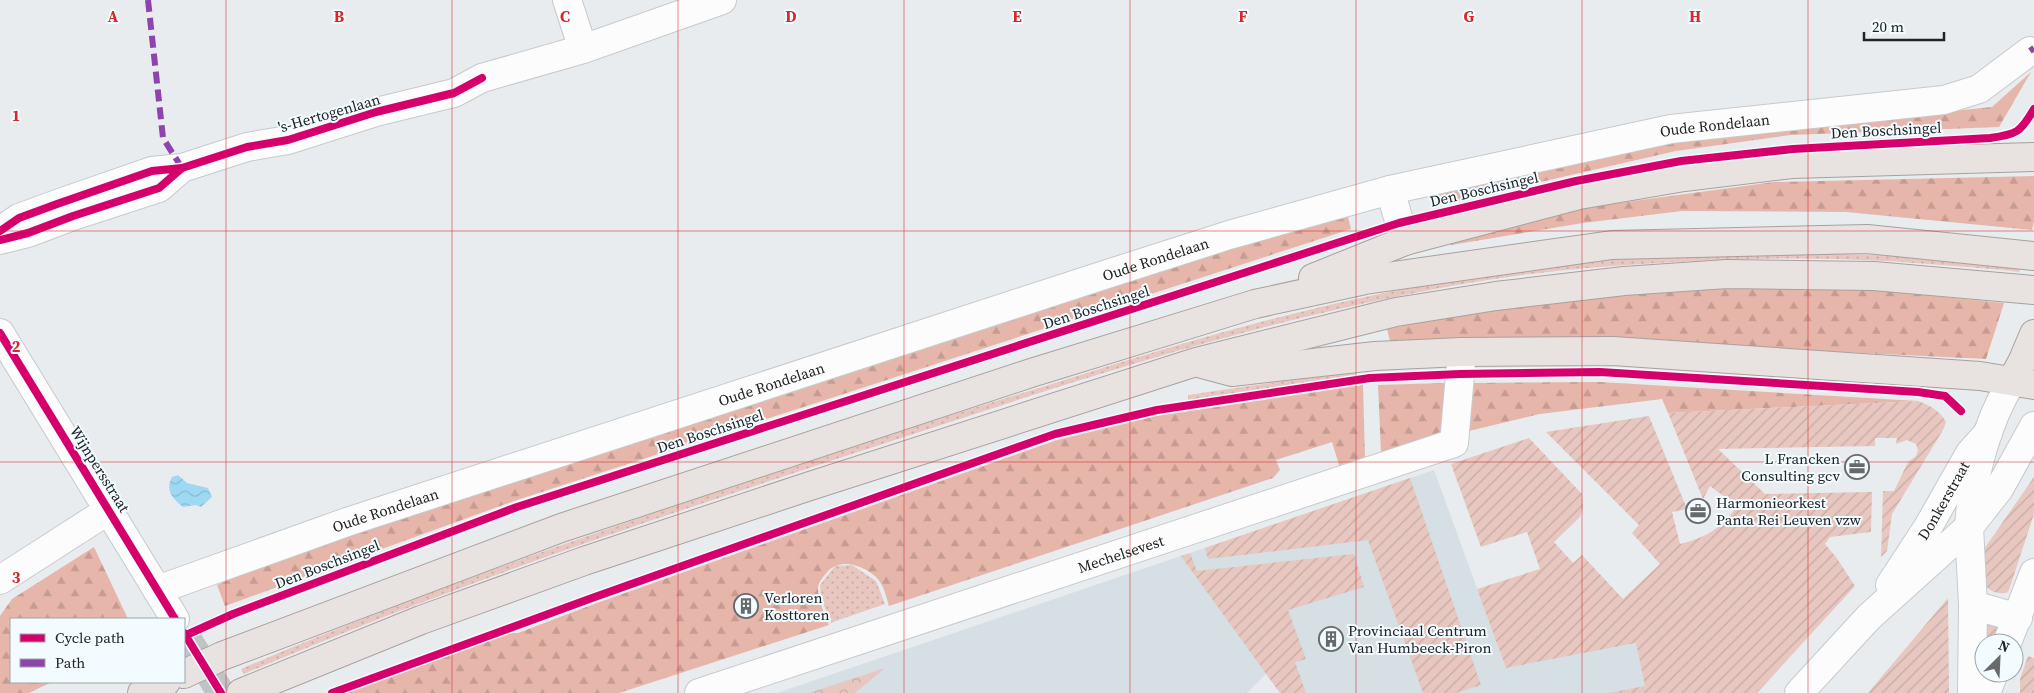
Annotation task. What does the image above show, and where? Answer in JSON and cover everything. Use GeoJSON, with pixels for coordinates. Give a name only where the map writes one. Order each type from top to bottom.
{"type":"FeatureCollection","features":[{"type":"Feature","properties":{"kind":"main road"},"geometry":{"type":"LineString","coordinates":[[1255,304],[1405,241],[1579,195],[1684,177],[1792,164],[2029,152]]}},
{"type":"Feature","properties":{"kind":"main road"},"geometry":{"type":"LineString","coordinates":[[185,674],[222,656],[561,528],[1031,373],[1255,304],[1365,280],[1612,244],[1867,239],[2023,254]]}},
{"type":"Feature","properties":{"kind":"main road"},"geometry":{"type":"LineString","coordinates":[[241,693],[421,620],[584,560],[1196,362],[1396,312],[1496,296],[1624,281],[1727,274],[1874,276],[2021,289]]}},
{"type":"Feature","properties":{"kind":"main road"},"geometry":{"type":"LineString","coordinates":[[1196,362],[1232,372],[1375,356],[1462,352],[1613,351],[1980,376],[2023,375],[2034,334]]}},
{"type":"Feature","properties":{"kind":"main road"},"geometry":{"type":"LineString","coordinates":[[142,693],[164,683]]}},
{"type":"Feature","properties":{"kind":"street"},"geometry":{"type":"LineString","coordinates":[[567,0],[583,49]]}},
{"type":"Feature","properties":{"kind":"street","name":"'s-Hertogenlaan"},"geometry":{"type":"LineString","coordinates":[[0,231],[19,218],[152,170],[182,168],[247,147],[288,140],[376,112],[454,93],[482,78],[583,49],[722,0]]}},
{"type":"Feature","properties":{"kind":"street","name":"Oude Rondelaan"},"geometry":{"type":"LineString","coordinates":[[157,590],[347,522],[1229,235],[1390,190],[1671,129],[1944,100],[1979,89],[2030,51]]}},
{"type":"Feature","properties":{"kind":"street","name":"'s-Hertogenlaan"},"geometry":{"type":"LineString","coordinates":[[0,240],[28,233],[90,210],[159,188],[182,168]]}},
{"type":"Feature","properties":{"kind":"street"},"geometry":{"type":"LineString","coordinates":[[1390,190],[1405,241]]}},
{"type":"Feature","properties":{"kind":"street","name":"Wijnpersstraat"},"geometry":{"type":"LineString","coordinates":[[0,332],[174,618]]}},
{"type":"Feature","properties":{"kind":"street","name":"Mechelsevest"},"geometry":{"type":"LineString","coordinates":[[699,693],[1454,443],[1462,352]]}},
{"type":"Feature","properties":{"kind":"street","name":"Donkerstraat"},"geometry":{"type":"LineString","coordinates":[[1869,617],[1928,527],[1970,453],[1988,434],[2002,397],[2023,375]]}},
{"type":"Feature","properties":{"kind":"street","name":"Donkerstraat"},"geometry":{"type":"LineString","coordinates":[[1799,693],[1869,617],[1969,528],[1999,489],[2034,426]]}},
{"type":"Feature","properties":{"kind":"street"},"geometry":{"type":"LineString","coordinates":[[1972,693],[1973,605],[1969,528],[1971,500],[1988,434]]}},
{"type":"Feature","properties":{"kind":"street"},"geometry":{"type":"LineString","coordinates":[[0,580],[109,510]]}},
{"type":"Feature","properties":{"kind":"street"},"geometry":{"type":"LineString","coordinates":[[2011,633],[2034,574]]}},
{"type":"Feature","properties":{"kind":"street"},"geometry":{"type":"LineString","coordinates":[[1973,605],[2018,618]]}},
{"type":"Feature","properties":{"kind":"shaded area"},"geometry":{"type":"Polygon","coordinates":[[[1434,470],[1506,668],[1637,643],[1682,693],[1280,693],[1266,674],[1247,693],[777,693],[1434,470]]]}},
{"type":"Feature","properties":{"kind":"green space"},"geometry":{"type":"Polygon","coordinates":[[[2031,72],[1999,127],[1791,135],[1676,151],[1440,205],[1438,195],[1675,140],[1992,107],[2031,72]]]}},
{"type":"Feature","properties":{"kind":"green space"},"geometry":{"type":"Polygon","coordinates":[[[2034,176],[2034,221],[2032,230],[1846,212],[1682,211],[1583,223],[1451,245],[1449,238],[1582,208],[1774,182],[2034,176]]]}},
{"type":"Feature","properties":{"kind":"green space"},"geometry":{"type":"Polygon","coordinates":[[[1347,213],[1351,229],[514,501],[225,606],[217,585],[311,544],[1233,243],[1347,213]]]}},
{"type":"Feature","properties":{"kind":"green space"},"geometry":{"type":"Polygon","coordinates":[[[1767,253],[1894,255],[2021,267],[2019,272],[1904,262],[1803,258],[1623,265],[1494,279],[1412,293],[1331,311],[1250,331],[1090,377],[775,479],[545,557],[394,613],[244,674],[241,669],[312,639],[528,557],[673,507],[966,410],[1250,325],[1349,300],[1449,281],[1523,270],[1647,257],[1767,253]]]}},
{"type":"Feature","properties":{"kind":"green space"},"geometry":{"type":"Polygon","coordinates":[[[1722,289],[1866,289],[2004,303],[1986,359],[1613,341],[1392,349],[1387,329],[1491,308],[1618,293],[1722,289]]]}},
{"type":"Feature","properties":{"kind":"green space"},"geometry":{"type":"Polygon","coordinates":[[[1355,373],[1356,377],[1188,402],[1188,395],[1355,373]]]}},
{"type":"Feature","properties":{"kind":"green space"},"geometry":{"type":"Polygon","coordinates":[[[1600,382],[1918,401],[1668,413],[1662,399],[1540,414],[1469,431],[1474,383],[1600,382]]]}},
{"type":"Feature","properties":{"kind":"green space"},"geometry":{"type":"Polygon","coordinates":[[[1445,383],[1449,386],[1447,425],[1441,434],[1381,453],[1378,385],[1445,383]]]}},
{"type":"Feature","properties":{"kind":"green space"},"geometry":{"type":"Polygon","coordinates":[[[1363,385],[1365,457],[1339,465],[1332,442],[1276,460],[1280,470],[1273,478],[889,606],[883,587],[876,577],[858,566],[839,565],[828,571],[818,586],[820,603],[829,625],[619,693],[344,693],[502,633],[518,633],[594,604],[1057,440],[1157,416],[1363,385]]]}},
{"type":"Feature","properties":{"kind":"green space"},"geometry":{"type":"Polygon","coordinates":[[[1918,401],[1934,409],[1946,422],[1892,514],[1887,551],[1881,557],[1883,491],[1894,491],[1908,462],[1916,456],[1918,450],[1916,444],[1907,440],[1896,444],[1897,438],[1875,438],[1875,446],[1718,449],[1765,494],[1872,492],[1871,532],[1830,537],[1825,544],[1855,586],[1757,693],[1608,693],[1645,686],[1636,643],[1506,668],[1477,589],[1540,569],[1527,532],[1481,547],[1451,464],[1529,438],[1582,494],[1583,508],[1580,517],[1554,542],[1573,563],[1582,555],[1623,599],[1660,564],[1632,533],[1639,525],[1546,432],[1649,416],[1687,509],[1672,512],[1680,544],[1713,531],[1725,521],[1737,506],[1710,486],[1703,499],[1668,413],[1918,401]]]}},
{"type":"Feature","properties":{"kind":"green space"},"geometry":{"type":"Polygon","coordinates":[[[2034,477],[2034,514],[2009,590],[2006,593],[1991,591],[1984,582],[1980,555],[2034,477]]]}},
{"type":"Feature","properties":{"kind":"green space"},"geometry":{"type":"Polygon","coordinates":[[[1410,478],[1481,685],[1456,693],[1423,693],[1368,540],[1208,559],[1205,548],[1410,478]]]}},
{"type":"Feature","properties":{"kind":"green space"},"geometry":{"type":"Polygon","coordinates":[[[94,547],[128,618],[10,618],[10,683],[50,683],[29,693],[0,693],[0,616],[12,599],[94,547]]]}},
{"type":"Feature","properties":{"kind":"green space"},"geometry":{"type":"Polygon","coordinates":[[[1190,553],[1197,571],[1354,554],[1364,587],[1288,610],[1306,659],[1295,662],[1306,693],[1280,693],[1181,556],[1190,553]]]}},
{"type":"Feature","properties":{"kind":"green space"},"geometry":{"type":"Polygon","coordinates":[[[852,565],[876,581],[885,604],[830,623],[821,597],[820,585],[835,566],[852,565]]]}},
{"type":"Feature","properties":{"kind":"green space"},"geometry":{"type":"Polygon","coordinates":[[[1948,598],[1949,693],[1868,693],[1948,598]]]}},
{"type":"Feature","properties":{"kind":"green space"},"geometry":{"type":"Polygon","coordinates":[[[1985,622],[2001,625],[1997,633],[1984,633],[1985,622]]]}},
{"type":"Feature","properties":{"kind":"green space"},"geometry":{"type":"Polygon","coordinates":[[[2028,656],[2034,658],[2034,693],[2020,693],[2020,683],[2024,683],[2024,668],[2028,656]]]}},
{"type":"Feature","properties":{"kind":"green space"},"geometry":{"type":"Polygon","coordinates":[[[885,668],[855,693],[809,693],[885,668]]]}},
{"type":"Feature","properties":{"kind":"water"},"geometry":{"type":"Polygon","coordinates":[[[178,475],[187,483],[208,488],[212,497],[201,507],[196,505],[183,507],[173,497],[169,486],[172,477],[178,475]]]}},
{"type":"Feature","properties":{"kind":"tunnel"},"geometry":{"type":"LineString","coordinates":[[185,635],[221,693]]}},
{"type":"Feature","properties":{"kind":"marked path"},"geometry":{"type":"LineString","coordinates":[[148,0],[163,138],[182,168]]}},
{"type":"Feature","properties":{"kind":"marked path"},"geometry":{"type":"LineString","coordinates":[[2030,51],[2034,48]]}},
{"type":"Feature","properties":{"kind":"cycle path"},"geometry":{"type":"LineString","coordinates":[[182,168],[247,147],[288,140],[376,112],[454,93],[482,78]]}},
{"type":"Feature","properties":{"kind":"cycle path","name":"Den Boschsingel"},"geometry":{"type":"LineString","coordinates":[[185,636],[233,614],[517,507],[1399,223],[1576,181],[1681,161],[1793,149],[1999,137],[2021,128],[2034,109]]}},
{"type":"Feature","properties":{"kind":"cycle path"},"geometry":{"type":"LineString","coordinates":[[0,231],[19,218],[152,171],[182,168],[159,188],[28,233],[0,240]]}},
{"type":"Feature","properties":{"kind":"cycle path"},"geometry":{"type":"LineString","coordinates":[[0,333],[174,618]]}},
{"type":"Feature","properties":{"kind":"cycle path"},"geometry":{"type":"LineString","coordinates":[[332,693],[592,598],[1055,434],[1157,410],[1370,378],[1460,374],[1600,372],[1918,392],[1945,396],[1961,411]]}},
{"type":"Feature","properties":{"kind":"cycle path"},"geometry":{"type":"LineString","coordinates":[[185,635],[221,693]]}},
{"type":"Feature","properties":{"kind":"place","name":"L Francken Consulting gcv"},"geometry":{"type":"Point","coordinates":[1857,467]}},
{"type":"Feature","properties":{"kind":"place","name":"Harmonieorkest Panta Rei Leuven vzw"},"geometry":{"type":"Point","coordinates":[1698,511]}},
{"type":"Feature","properties":{"kind":"place","name":"Verloren Kosttoren"},"geometry":{"type":"Point","coordinates":[746,606]}},
{"type":"Feature","properties":{"kind":"place","name":"Provinciaal Centrum Van Humbeeck-Piron"},"geometry":{"type":"Point","coordinates":[1331,639]}}]}
